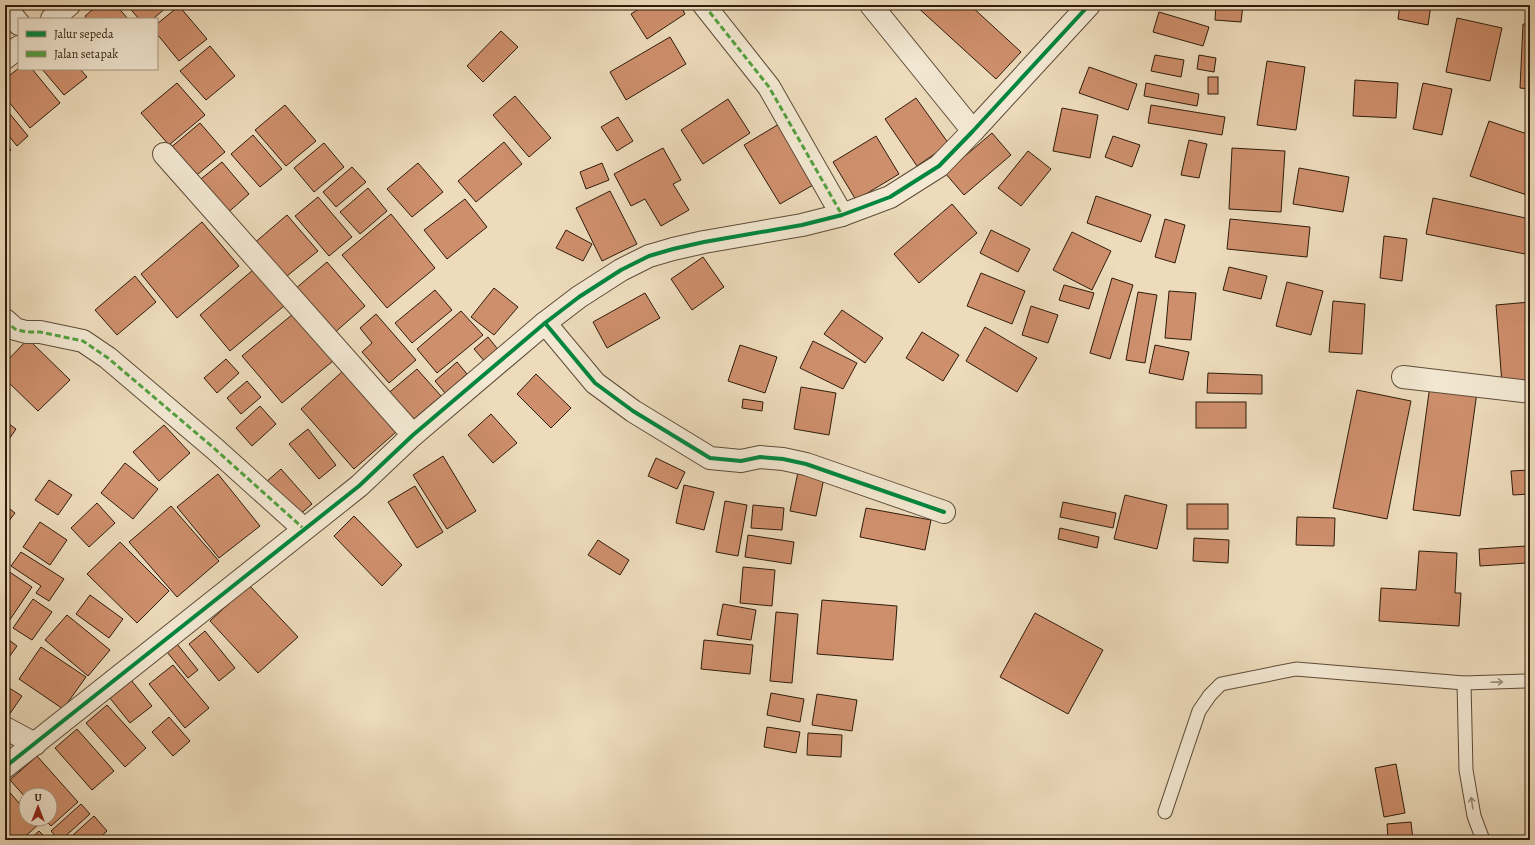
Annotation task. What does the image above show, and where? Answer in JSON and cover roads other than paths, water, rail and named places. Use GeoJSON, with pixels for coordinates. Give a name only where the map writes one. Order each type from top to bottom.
{"type":"FeatureCollection","features":[{"type":"Feature","properties":{"kind":"street"},"geometry":{"type":"LineString","coordinates":[[53,18],[69,5]]}},
{"type":"Feature","properties":{"kind":"street"},"geometry":{"type":"LineString","coordinates":[[704,5],[769,87],[842,215]]}},
{"type":"Feature","properties":{"kind":"street"},"geometry":{"type":"LineString","coordinates":[[871,5],[973,131]]}},
{"type":"Feature","properties":{"kind":"street"},"geometry":{"type":"LineString","coordinates":[[5,767],[359,486],[413,435],[545,323],[579,297],[621,270],[649,256],[704,242],[802,225],[842,215],[890,197],[939,166],[1090,5]]}},
{"type":"Feature","properties":{"kind":"street"},"geometry":{"type":"LineString","coordinates":[[5,7],[18,23]]}},
{"type":"Feature","properties":{"kind":"street"},"geometry":{"type":"LineString","coordinates":[[5,58],[18,47]]}},
{"type":"Feature","properties":{"kind":"street"},"geometry":{"type":"LineString","coordinates":[[164,154],[413,435]]}},
{"type":"Feature","properties":{"kind":"street"},"geometry":{"type":"LineString","coordinates":[[5,320],[15,329],[26,332],[40,332],[83,341],[108,358],[215,449],[304,529]]}},
{"type":"Feature","properties":{"kind":"street"},"geometry":{"type":"LineString","coordinates":[[545,323],[595,383],[633,410],[710,458],[741,460],[760,457],[783,459],[806,464],[944,512]]}},
{"type":"Feature","properties":{"kind":"street"},"geometry":{"type":"LineString","coordinates":[[1403,376],[1530,392]]}},
{"type":"Feature","properties":{"kind":"street"},"geometry":{"type":"LineString","coordinates":[[5,728],[35,744]]}},
{"type":"Feature","properties":{"kind":"lane"},"geometry":{"type":"LineString","coordinates":[[1165,812],[1200,711],[1210,695],[1221,684],[1296,669],[1464,683],[1530,681]]}},
{"type":"Feature","properties":{"kind":"lane"},"geometry":{"type":"LineString","coordinates":[[1464,683],[1466,770],[1474,816],[1483,840]]}}]}
